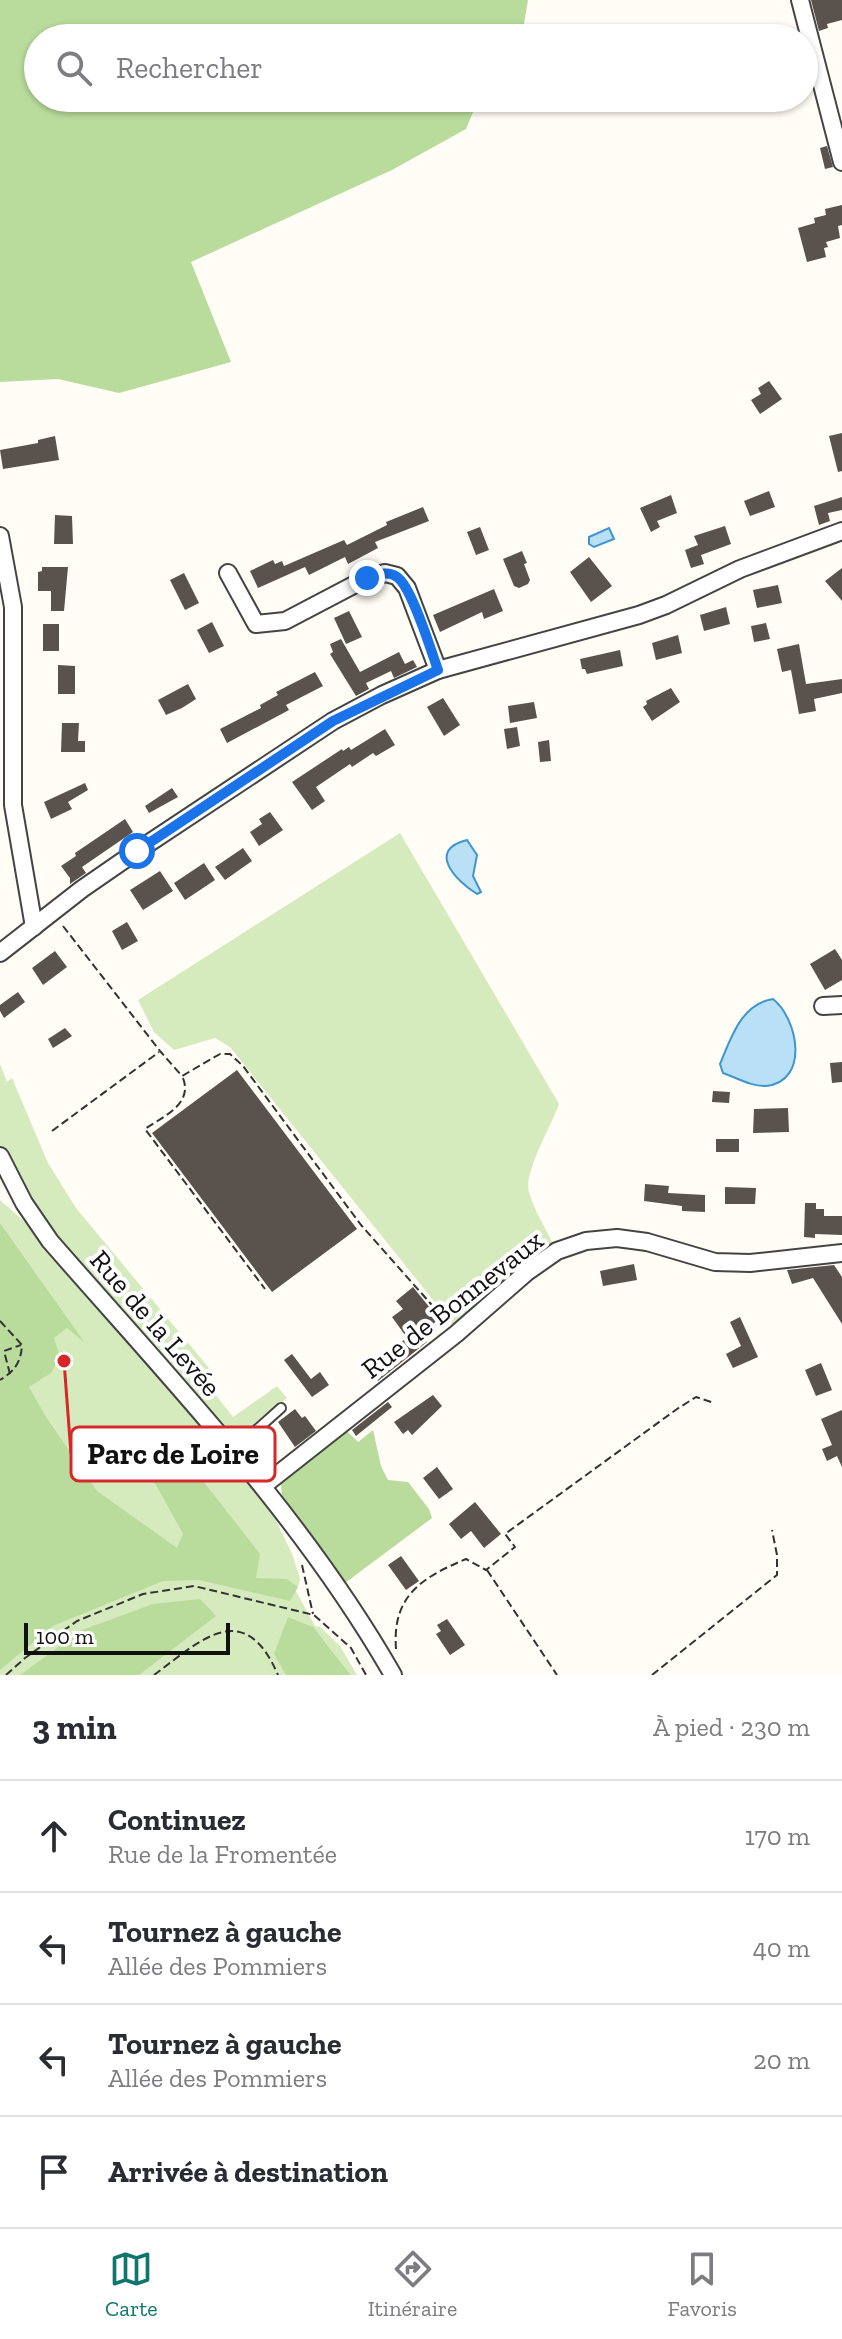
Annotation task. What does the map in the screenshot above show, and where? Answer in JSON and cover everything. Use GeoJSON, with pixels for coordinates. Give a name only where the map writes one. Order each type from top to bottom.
{"type":"FeatureCollection","features":[{"type":"Feature","properties":{"kind":"street"},"geometry":{"type":"LineString","coordinates":[[800,0],[806,24]]}},
{"type":"Feature","properties":{"kind":"street"},"geometry":{"type":"LineString","coordinates":[[818,69],[842,162]]}},
{"type":"Feature","properties":{"kind":"street"},"geometry":{"type":"LineString","coordinates":[[0,953],[137,851],[333,721],[438,670],[639,615],[740,569],[842,531]]}},
{"type":"Feature","properties":{"kind":"street"},"geometry":{"type":"LineString","coordinates":[[0,536],[13,607],[13,805],[34,927]]}},
{"type":"Feature","properties":{"kind":"street"},"geometry":{"type":"LineString","coordinates":[[228,573],[256,624],[285,621],[367,578],[385,573],[397,576],[407,588],[438,670]]}},
{"type":"Feature","properties":{"kind":"street"},"geometry":{"type":"LineString","coordinates":[[823,1006],[842,1005]]}},
{"type":"Feature","properties":{"kind":"street","name":"Rue de la Levée"},"geometry":{"type":"LineString","coordinates":[[0,1156],[24,1203],[50,1241],[263,1486],[366,1629],[393,1675]]}},
{"type":"Feature","properties":{"kind":"street","name":"Rue de Bonnevaux"},"geometry":{"type":"LineString","coordinates":[[263,1486],[557,1251],[586,1241],[617,1238],[647,1242],[715,1262],[738,1263],[842,1253]]}},
{"type":"Feature","properties":{"kind":"lane"},"geometry":{"type":"LineString","coordinates":[[233,1451],[281,1408]]}},
{"type":"Feature","properties":{"kind":"path"},"geometry":{"type":"LineString","coordinates":[[53,912],[182,1076],[185,1094],[179,1106],[145,1129],[265,1289]]}},
{"type":"Feature","properties":{"kind":"path"},"geometry":{"type":"LineString","coordinates":[[52,1131],[160,1051]]}},
{"type":"Feature","properties":{"kind":"path"},"geometry":{"type":"LineString","coordinates":[[182,1076],[220,1054],[230,1054],[243,1066],[361,1225],[430,1300],[456,1334]]}},
{"type":"Feature","properties":{"kind":"path"},"geometry":{"type":"LineString","coordinates":[[0,1321],[22,1345],[22,1359],[10,1374],[0,1380]]}},
{"type":"Feature","properties":{"kind":"path"},"geometry":{"type":"LineString","coordinates":[[10,1374],[4,1351],[22,1345]]}},
{"type":"Feature","properties":{"kind":"path"},"geometry":{"type":"LineString","coordinates":[[486,1570],[515,1547],[505,1534],[517,1525],[696,1397],[714,1403]]}},
{"type":"Feature","properties":{"kind":"path"},"geometry":{"type":"LineString","coordinates":[[652,1675],[777,1575],[772,1530]]}},
{"type":"Feature","properties":{"kind":"path"},"geometry":{"type":"LineString","coordinates":[[300,1559],[314,1615]]}},
{"type":"Feature","properties":{"kind":"path"},"geometry":{"type":"LineString","coordinates":[[396,1651],[400,1613],[408,1593],[445,1568],[466,1559],[486,1570],[557,1675]]}},
{"type":"Feature","properties":{"kind":"path"},"geometry":{"type":"LineString","coordinates":[[6,1675],[77,1621],[143,1594],[194,1586],[314,1615],[351,1648],[366,1675]]}},
{"type":"Feature","properties":{"kind":"path"},"geometry":{"type":"LineString","coordinates":[[154,1675],[210,1634],[230,1630],[247,1633],[267,1655],[278,1675]]}},
{"type":"Feature","properties":{"kind":"green space"},"geometry":{"type":"Polygon","coordinates":[[[0,0],[528,0],[524,24],[24,24],[24,112],[473,112],[466,129],[392,170],[191,262],[231,362],[119,393],[58,379],[0,382],[0,0]]]}},
{"type":"Feature","properties":{"kind":"green space"},"geometry":{"type":"Polygon","coordinates":[[[400,833],[559,1104],[534,1161],[528,1184],[534,1205],[553,1244],[515,1272],[454,1326],[230,1047],[215,1038],[174,1050],[154,1032],[138,1000],[400,833]]]}},
{"type":"Feature","properties":{"kind":"green space"},"geometry":{"type":"Polygon","coordinates":[[[0,1064],[7,1082],[12,1078],[48,1163],[76,1208],[209,1368],[201,1376],[233,1417],[277,1386],[287,1398],[235,1444],[50,1234],[9,1166],[0,1145],[0,1064]]]}},
{"type":"Feature","properties":{"kind":"green space"},"geometry":{"type":"Polygon","coordinates":[[[0,1200],[26,1223],[265,1497],[293,1556],[300,1579],[298,1587],[292,1584],[315,1626],[340,1646],[357,1675],[351,1675],[325,1642],[342,1675],[0,1675],[0,1200]]]}},
{"type":"Feature","properties":{"kind":"green space"},"geometry":{"type":"Polygon","coordinates":[[[0,1223],[85,1343],[67,1328],[54,1338],[60,1357],[51,1373],[29,1387],[97,1491],[177,1548],[183,1534],[156,1485],[115,1443],[119,1428],[161,1427],[260,1554],[256,1578],[287,1579],[298,1587],[290,1601],[199,1580],[163,1581],[53,1626],[0,1670],[0,1223]]]}},
{"type":"Feature","properties":{"kind":"green space"},"geometry":{"type":"Polygon","coordinates":[[[373,1430],[381,1466],[388,1480],[408,1482],[429,1509],[432,1518],[345,1583],[282,1497],[281,1483],[347,1431],[358,1442],[373,1430]]]}},
{"type":"Feature","properties":{"kind":"green space"},"geometry":{"type":"Polygon","coordinates":[[[200,1599],[216,1616],[139,1675],[20,1675],[82,1630],[153,1604],[200,1599]]]}},
{"type":"Feature","properties":{"kind":"green space"},"geometry":{"type":"Polygon","coordinates":[[[288,1617],[313,1627],[351,1675],[286,1675],[274,1654],[288,1617]]]}},
{"type":"Feature","properties":{"kind":"water"},"geometry":{"type":"Polygon","coordinates":[[[609,528],[614,539],[594,547],[589,544],[589,537],[609,528]]]}},
{"type":"Feature","properties":{"kind":"water"},"geometry":{"type":"Polygon","coordinates":[[[467,840],[477,855],[473,876],[481,892],[477,894],[454,874],[447,858],[448,851],[467,840]]]}},
{"type":"Feature","properties":{"kind":"water"},"geometry":{"type":"Polygon","coordinates":[[[773,999],[789,1020],[793,1034],[794,1062],[789,1073],[780,1082],[761,1086],[723,1073],[720,1064],[745,1015],[762,1002],[773,999]]]}},
{"type":"Feature","properties":{"kind":"building"},"geometry":{"type":"Polygon","coordinates":[[[811,0],[842,0],[842,20],[827,24],[828,28],[819,31],[811,0]]]}},
{"type":"Feature","properties":{"kind":"building"},"geometry":{"type":"Polygon","coordinates":[[[827,146],[833,167],[825,169],[820,148],[827,146]]]}},
{"type":"Feature","properties":{"kind":"building"},"geometry":{"type":"Polygon","coordinates":[[[842,205],[842,225],[838,226],[840,238],[826,242],[826,257],[807,262],[798,228],[815,223],[814,218],[826,215],[825,209],[842,205]]]}},
{"type":"Feature","properties":{"kind":"building"},"geometry":{"type":"Polygon","coordinates":[[[769,381],[782,399],[760,414],[751,400],[761,394],[758,388],[769,381]]]}},
{"type":"Feature","properties":{"kind":"building"},"geometry":{"type":"Polygon","coordinates":[[[842,433],[842,471],[838,472],[829,436],[842,433]]]}},
{"type":"Feature","properties":{"kind":"building"},"geometry":{"type":"Polygon","coordinates":[[[55,436],[59,460],[3,469],[0,450],[38,443],[38,440],[55,436]]]}},
{"type":"Feature","properties":{"kind":"building"},"geometry":{"type":"Polygon","coordinates":[[[769,491],[775,507],[750,516],[744,501],[769,491]]]}},
{"type":"Feature","properties":{"kind":"building"},"geometry":{"type":"Polygon","coordinates":[[[671,495],[677,513],[657,521],[660,527],[651,532],[640,508],[671,495]]]}},
{"type":"Feature","properties":{"kind":"building"},"geometry":{"type":"Polygon","coordinates":[[[842,497],[842,510],[828,513],[830,521],[819,525],[814,506],[842,497]]]}},
{"type":"Feature","properties":{"kind":"building"},"geometry":{"type":"Polygon","coordinates":[[[423,507],[429,521],[375,542],[378,548],[348,564],[345,557],[309,575],[305,567],[258,588],[250,571],[273,560],[275,564],[282,561],[284,566],[344,540],[347,545],[387,525],[386,522],[423,507]]]}},
{"type":"Feature","properties":{"kind":"building"},"geometry":{"type":"Polygon","coordinates":[[[55,515],[72,516],[73,544],[54,544],[55,515]]]}},
{"type":"Feature","properties":{"kind":"building"},"geometry":{"type":"Polygon","coordinates":[[[725,526],[731,544],[701,555],[704,564],[691,568],[685,550],[698,545],[694,536],[725,526]]]}},
{"type":"Feature","properties":{"kind":"building"},"geometry":{"type":"Polygon","coordinates":[[[480,527],[489,550],[476,555],[467,532],[480,527]]]}},
{"type":"Feature","properties":{"kind":"building"},"geometry":{"type":"Polygon","coordinates":[[[522,551],[530,580],[519,588],[514,586],[503,559],[522,551]]]}},
{"type":"Feature","properties":{"kind":"building"},"geometry":{"type":"Polygon","coordinates":[[[589,557],[612,586],[591,602],[570,572],[589,557]]]}},
{"type":"Feature","properties":{"kind":"building"},"geometry":{"type":"Polygon","coordinates":[[[42,567],[68,567],[64,611],[51,611],[51,591],[38,591],[38,572],[42,571],[42,567]]]}},
{"type":"Feature","properties":{"kind":"building"},"geometry":{"type":"Polygon","coordinates":[[[842,568],[842,601],[825,581],[842,568]]]}},
{"type":"Feature","properties":{"kind":"building"},"geometry":{"type":"Polygon","coordinates":[[[184,573],[199,603],[185,610],[170,580],[184,573]]]}},
{"type":"Feature","properties":{"kind":"building"},"geometry":{"type":"Polygon","coordinates":[[[778,585],[782,603],[757,608],[753,590],[778,585]]]}},
{"type":"Feature","properties":{"kind":"building"},"geometry":{"type":"Polygon","coordinates":[[[494,589],[503,611],[484,619],[482,612],[440,632],[433,615],[494,589]]]}},
{"type":"Feature","properties":{"kind":"building"},"geometry":{"type":"Polygon","coordinates":[[[726,607],[730,624],[704,631],[700,615],[726,607]]]}},
{"type":"Feature","properties":{"kind":"building"},"geometry":{"type":"Polygon","coordinates":[[[349,611],[362,637],[346,644],[334,618],[349,611]]]}},
{"type":"Feature","properties":{"kind":"building"},"geometry":{"type":"Polygon","coordinates":[[[212,622],[224,646],[209,653],[197,630],[212,622]]]}},
{"type":"Feature","properties":{"kind":"building"},"geometry":{"type":"Polygon","coordinates":[[[766,623],[770,639],[754,642],[751,626],[766,623]]]}},
{"type":"Feature","properties":{"kind":"building"},"geometry":{"type":"Polygon","coordinates":[[[43,624],[59,624],[59,651],[43,651],[43,624]]]}},
{"type":"Feature","properties":{"kind":"building"},"geometry":{"type":"Polygon","coordinates":[[[678,635],[682,653],[656,660],[652,643],[678,635]]]}},
{"type":"Feature","properties":{"kind":"building"},"geometry":{"type":"Polygon","coordinates":[[[341,639],[360,672],[399,652],[405,664],[413,660],[417,667],[394,678],[391,671],[366,683],[369,689],[356,696],[330,654],[333,652],[330,644],[341,639]]]}},
{"type":"Feature","properties":{"kind":"building"},"geometry":{"type":"Polygon","coordinates":[[[799,644],[806,684],[842,679],[842,693],[814,699],[816,711],[799,714],[791,670],[782,672],[777,649],[799,644]]]}},
{"type":"Feature","properties":{"kind":"building"},"geometry":{"type":"Polygon","coordinates":[[[620,650],[623,666],[587,674],[582,669],[580,659],[620,650]]]}},
{"type":"Feature","properties":{"kind":"building"},"geometry":{"type":"Polygon","coordinates":[[[58,665],[75,666],[75,694],[58,694],[58,665]]]}},
{"type":"Feature","properties":{"kind":"building"},"geometry":{"type":"Polygon","coordinates":[[[315,672],[323,686],[286,705],[289,710],[227,743],[220,729],[261,708],[260,705],[278,695],[276,692],[315,672]]]}},
{"type":"Feature","properties":{"kind":"building"},"geometry":{"type":"Polygon","coordinates":[[[188,684],[196,699],[166,715],[158,700],[188,684]]]}},
{"type":"Feature","properties":{"kind":"building"},"geometry":{"type":"Polygon","coordinates":[[[671,688],[680,702],[652,721],[643,707],[646,701],[671,688]]]}},
{"type":"Feature","properties":{"kind":"building"},"geometry":{"type":"Polygon","coordinates":[[[443,698],[460,725],[444,736],[427,707],[443,698]]]}},
{"type":"Feature","properties":{"kind":"building"},"geometry":{"type":"Polygon","coordinates":[[[534,702],[537,718],[510,723],[508,706],[534,702]]]}},
{"type":"Feature","properties":{"kind":"building"},"geometry":{"type":"Polygon","coordinates":[[[62,723],[79,723],[78,741],[85,741],[85,752],[61,752],[62,723]]]}},
{"type":"Feature","properties":{"kind":"building"},"geometry":{"type":"Polygon","coordinates":[[[517,727],[520,746],[507,749],[504,729],[517,727]]]}},
{"type":"Feature","properties":{"kind":"building"},"geometry":{"type":"Polygon","coordinates":[[[385,729],[395,745],[376,756],[373,753],[352,767],[350,764],[316,787],[325,801],[312,810],[292,782],[342,749],[349,747],[351,750],[385,729]]]}},
{"type":"Feature","properties":{"kind":"building"},"geometry":{"type":"Polygon","coordinates":[[[549,740],[551,761],[540,762],[538,742],[549,740]]]}},
{"type":"Feature","properties":{"kind":"building"},"geometry":{"type":"Polygon","coordinates":[[[85,783],[88,790],[68,802],[72,809],[51,819],[44,802],[85,783]]]}},
{"type":"Feature","properties":{"kind":"building"},"geometry":{"type":"Polygon","coordinates":[[[172,788],[178,797],[149,813],[145,806],[172,788]]]}},
{"type":"Feature","properties":{"kind":"building"},"geometry":{"type":"Polygon","coordinates":[[[270,812],[283,830],[259,846],[250,832],[262,824],[259,819],[270,812]]]}},
{"type":"Feature","properties":{"kind":"building"},"geometry":{"type":"Polygon","coordinates":[[[125,819],[133,832],[82,867],[86,873],[70,884],[70,878],[61,866],[125,819]]]}},
{"type":"Feature","properties":{"kind":"building"},"geometry":{"type":"Polygon","coordinates":[[[243,848],[252,861],[225,880],[215,867],[243,848]]]}},
{"type":"Feature","properties":{"kind":"building"},"geometry":{"type":"Polygon","coordinates":[[[204,863],[215,880],[185,900],[174,883],[204,863]]]}},
{"type":"Feature","properties":{"kind":"building"},"geometry":{"type":"Polygon","coordinates":[[[160,871],[173,891],[143,910],[130,890],[160,871]]]}},
{"type":"Feature","properties":{"kind":"building"},"geometry":{"type":"Polygon","coordinates":[[[127,922],[138,941],[122,950],[112,931],[127,922]]]}},
{"type":"Feature","properties":{"kind":"building"},"geometry":{"type":"Polygon","coordinates":[[[835,949],[842,960],[842,980],[825,990],[810,964],[835,949]]]}},
{"type":"Feature","properties":{"kind":"building"},"geometry":{"type":"Polygon","coordinates":[[[55,951],[67,967],[43,985],[32,968],[55,951]]]}},
{"type":"Feature","properties":{"kind":"building"},"geometry":{"type":"Polygon","coordinates":[[[18,992],[25,1002],[4,1018],[0,1005],[18,992]]]}},
{"type":"Feature","properties":{"kind":"building"},"geometry":{"type":"Polygon","coordinates":[[[65,1028],[72,1036],[53,1048],[48,1039],[65,1028]]]}},
{"type":"Feature","properties":{"kind":"building"},"geometry":{"type":"Polygon","coordinates":[[[842,1062],[842,1082],[832,1083],[830,1063],[842,1062]]]}},
{"type":"Feature","properties":{"kind":"building"},"geometry":{"type":"Polygon","coordinates":[[[237,1070],[357,1229],[272,1292],[152,1133],[237,1070]]]}},
{"type":"Feature","properties":{"kind":"building"},"geometry":{"type":"Polygon","coordinates":[[[713,1091],[730,1092],[729,1103],[712,1102],[713,1091]]]}},
{"type":"Feature","properties":{"kind":"building"},"geometry":{"type":"Polygon","coordinates":[[[788,1108],[789,1132],[753,1133],[754,1109],[788,1108]]]}},
{"type":"Feature","properties":{"kind":"building"},"geometry":{"type":"Polygon","coordinates":[[[716,1139],[739,1139],[739,1152],[716,1152],[716,1139]]]}},
{"type":"Feature","properties":{"kind":"building"},"geometry":{"type":"Polygon","coordinates":[[[645,1184],[669,1186],[668,1193],[705,1195],[705,1212],[682,1211],[682,1206],[644,1201],[645,1184]]]}},
{"type":"Feature","properties":{"kind":"building"},"geometry":{"type":"Polygon","coordinates":[[[725,1187],[756,1188],[755,1204],[725,1204],[725,1187]]]}},
{"type":"Feature","properties":{"kind":"building"},"geometry":{"type":"Polygon","coordinates":[[[805,1203],[816,1203],[816,1209],[824,1209],[824,1216],[842,1216],[842,1235],[815,1234],[815,1238],[804,1237],[805,1203]]]}},
{"type":"Feature","properties":{"kind":"building"},"geometry":{"type":"Polygon","coordinates":[[[634,1264],[637,1280],[603,1286],[600,1271],[634,1264]]]}},
{"type":"Feature","properties":{"kind":"building"},"geometry":{"type":"Polygon","coordinates":[[[834,1265],[842,1277],[842,1324],[813,1278],[792,1284],[787,1270],[834,1265]]]}},
{"type":"Feature","properties":{"kind":"building"},"geometry":{"type":"Polygon","coordinates":[[[413,1287],[439,1319],[421,1334],[427,1342],[378,1381],[367,1366],[407,1338],[392,1317],[403,1309],[396,1301],[413,1287]]]}},
{"type":"Feature","properties":{"kind":"building"},"geometry":{"type":"Polygon","coordinates":[[[740,1317],[758,1357],[733,1368],[726,1354],[741,1346],[730,1322],[740,1317]]]}},
{"type":"Feature","properties":{"kind":"building"},"geometry":{"type":"Polygon","coordinates":[[[292,1354],[311,1379],[320,1372],[329,1385],[312,1397],[284,1360],[292,1354]]]}},
{"type":"Feature","properties":{"kind":"building"},"geometry":{"type":"Polygon","coordinates":[[[821,1363],[832,1390],[816,1396],[805,1370],[821,1363]]]}},
{"type":"Feature","properties":{"kind":"building"},"geometry":{"type":"Polygon","coordinates":[[[433,1395],[442,1406],[412,1435],[408,1430],[403,1434],[394,1422],[433,1395]]]}},
{"type":"Feature","properties":{"kind":"building"},"geometry":{"type":"Polygon","coordinates":[[[388,1402],[392,1407],[356,1436],[352,1430],[388,1402]]]}},
{"type":"Feature","properties":{"kind":"building"},"geometry":{"type":"Polygon","coordinates":[[[295,1409],[302,1418],[305,1416],[316,1431],[295,1447],[278,1422],[295,1409]]]}},
{"type":"Feature","properties":{"kind":"building"},"geometry":{"type":"Polygon","coordinates":[[[842,1410],[842,1467],[837,1456],[827,1461],[822,1449],[832,1445],[821,1419],[842,1410]]]}},
{"type":"Feature","properties":{"kind":"building"},"geometry":{"type":"Polygon","coordinates":[[[437,1467],[453,1489],[439,1499],[423,1478],[437,1467]]]}},
{"type":"Feature","properties":{"kind":"building"},"geometry":{"type":"Polygon","coordinates":[[[475,1502],[501,1534],[484,1548],[471,1531],[461,1539],[449,1524],[475,1502]]]}},
{"type":"Feature","properties":{"kind":"building"},"geometry":{"type":"Polygon","coordinates":[[[401,1556],[419,1581],[406,1590],[388,1565],[401,1556]]]}},
{"type":"Feature","properties":{"kind":"building"},"geometry":{"type":"Polygon","coordinates":[[[447,1619],[465,1645],[450,1655],[436,1634],[441,1631],[437,1625],[447,1619]]]}},
{"type":"Feature","properties":{"kind":"place","name":"Parc de Loire"},"geometry":{"type":"Point","coordinates":[64,1361]}},
{"type":"Feature","properties":{"kind":"route"},"geometry":{"type":"LineString","coordinates":[[137,851],[333,721],[438,670],[407,588],[397,576],[385,573],[367,578]]}}]}
